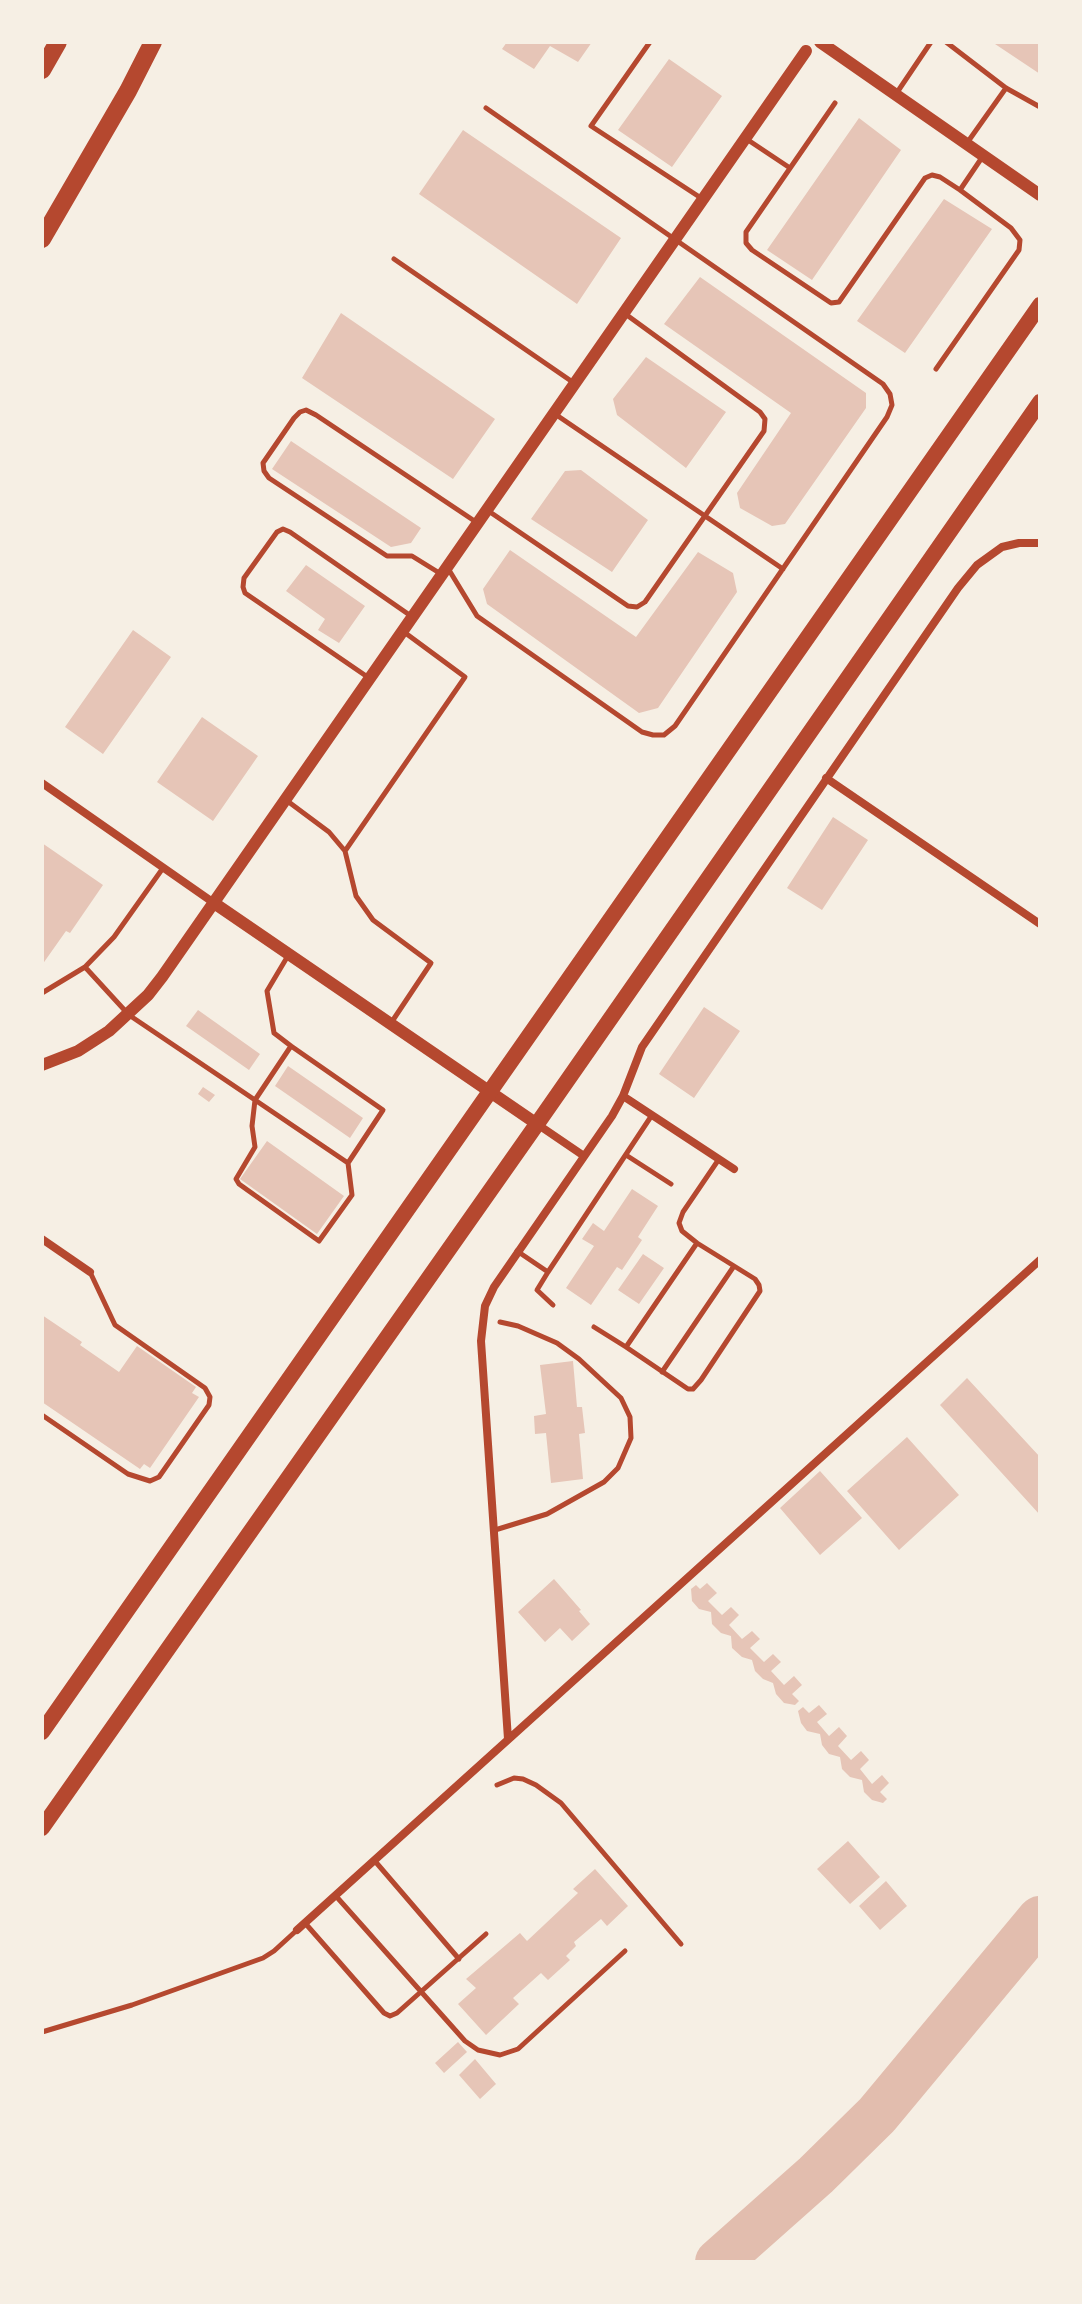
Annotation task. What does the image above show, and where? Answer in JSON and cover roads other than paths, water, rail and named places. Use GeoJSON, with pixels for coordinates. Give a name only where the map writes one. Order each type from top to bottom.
{"type":"FeatureCollection","features":[{"type":"Feature","properties":{"kind":"highway"},"geometry":{"type":"LineString","coordinates":[[42,70],[58,42]]}},
{"type":"Feature","properties":{"kind":"highway"},"geometry":{"type":"LineString","coordinates":[[42,239],[153,42]]}},
{"type":"Feature","properties":{"kind":"main road"},"geometry":{"type":"LineString","coordinates":[[42,1732],[1040,305]]}},
{"type":"Feature","properties":{"kind":"main road"},"geometry":{"type":"LineString","coordinates":[[42,1828],[1040,402]]}},
{"type":"Feature","properties":{"kind":"street"},"geometry":{"type":"LineString","coordinates":[[820,42],[1040,195]]}},
{"type":"Feature","properties":{"kind":"street"},"geometry":{"type":"LineString","coordinates":[[42,1065],[78,1051],[109,1031],[129,1015],[162,977],[809,46]]}},
{"type":"Feature","properties":{"kind":"street"},"geometry":{"type":"LineString","coordinates":[[508,1739],[481,1341],[482,1322],[494,1287],[612,1116],[642,1047],[958,588],[977,565],[1002,547],[1040,543]]}},
{"type":"Feature","properties":{"kind":"street"},"geometry":{"type":"LineString","coordinates":[[826,778],[1040,924]]}},
{"type":"Feature","properties":{"kind":"street"},"geometry":{"type":"LineString","coordinates":[[42,783],[584,1156]]}},
{"type":"Feature","properties":{"kind":"street"},"geometry":{"type":"LineString","coordinates":[[623,1096],[734,1169]]}},
{"type":"Feature","properties":{"kind":"street"},"geometry":{"type":"LineString","coordinates":[[42,1239],[90,1272]]}},
{"type":"Feature","properties":{"kind":"street"},"geometry":{"type":"LineString","coordinates":[[297,1930],[1040,1260]]}},
{"type":"Feature","properties":{"kind":"lane"},"geometry":{"type":"LineString","coordinates":[[650,42],[591,126],[703,199]]}},
{"type":"Feature","properties":{"kind":"lane"},"geometry":{"type":"LineString","coordinates":[[895,94],[931,42]]}},
{"type":"Feature","properties":{"kind":"lane"},"geometry":{"type":"LineString","coordinates":[[946,42],[1006,88],[1040,107]]}},
{"type":"Feature","properties":{"kind":"lane"},"geometry":{"type":"LineString","coordinates":[[966,144],[1006,88]]}},
{"type":"Feature","properties":{"kind":"lane"},"geometry":{"type":"LineString","coordinates":[[835,103],[746,232],[746,243],[831,303],[839,302],[925,178],[932,175],[940,177],[960,190],[1011,228],[1020,240],[1019,250],[936,369]]}},
{"type":"Feature","properties":{"kind":"lane"},"geometry":{"type":"LineString","coordinates":[[478,522],[306,410],[294,418],[263,463],[269,478],[387,556],[412,556],[444,571],[477,616],[642,732],[664,735],[675,726],[887,417],[892,405],[890,394],[883,384],[486,108]]}},
{"type":"Feature","properties":{"kind":"lane"},"geometry":{"type":"LineString","coordinates":[[745,138],[790,168]]}},
{"type":"Feature","properties":{"kind":"lane"},"geometry":{"type":"LineString","coordinates":[[960,190],[983,155]]}},
{"type":"Feature","properties":{"kind":"lane"},"geometry":{"type":"LineString","coordinates":[[394,259],[575,383]]}},
{"type":"Feature","properties":{"kind":"lane"},"geometry":{"type":"LineString","coordinates":[[487,510],[628,606],[637,607],[645,602],[764,431],[765,419],[760,412],[624,313]]}},
{"type":"Feature","properties":{"kind":"lane"},"geometry":{"type":"LineString","coordinates":[[554,414],[783,569]]}},
{"type":"Feature","properties":{"kind":"lane"},"geometry":{"type":"LineString","coordinates":[[369,678],[245,593],[244,578],[277,532],[283,529],[412,617]]}},
{"type":"Feature","properties":{"kind":"lane"},"geometry":{"type":"LineString","coordinates":[[345,851],[465,677],[402,631]]}},
{"type":"Feature","properties":{"kind":"lane"},"geometry":{"type":"LineString","coordinates":[[286,799],[329,832],[345,851],[356,896],[373,920],[431,963],[390,1023]]}},
{"type":"Feature","properties":{"kind":"lane"},"geometry":{"type":"LineString","coordinates":[[42,993],[85,967],[114,937],[163,867]]}},
{"type":"Feature","properties":{"kind":"lane"},"geometry":{"type":"LineString","coordinates":[[289,954],[267,991],[274,1033],[383,1110],[348,1163],[352,1195],[319,1241],[236,1179],[255,1147],[252,1126],[255,1100],[291,1046]]}},
{"type":"Feature","properties":{"kind":"lane"},"geometry":{"type":"LineString","coordinates":[[85,967],[129,1015],[348,1163]]}},
{"type":"Feature","properties":{"kind":"lane"},"geometry":{"type":"LineString","coordinates":[[553,1305],[537,1290],[652,1115]]}},
{"type":"Feature","properties":{"kind":"lane"},"geometry":{"type":"LineString","coordinates":[[626,1155],[671,1184]]}},
{"type":"Feature","properties":{"kind":"lane"},"geometry":{"type":"LineString","coordinates":[[594,1327],[688,1389],[693,1389],[701,1380],[760,1291],[755,1279],[697,1243],[682,1231],[679,1223],[683,1212],[719,1159]]}},
{"type":"Feature","properties":{"kind":"lane"},"geometry":{"type":"LineString","coordinates":[[626,1347],[697,1243]]}},
{"type":"Feature","properties":{"kind":"lane"},"geometry":{"type":"LineString","coordinates":[[517,1251],[548,1272]]}},
{"type":"Feature","properties":{"kind":"lane"},"geometry":{"type":"LineString","coordinates":[[662,1372],[734,1266]]}},
{"type":"Feature","properties":{"kind":"lane"},"geometry":{"type":"LineString","coordinates":[[42,1415],[128,1474],[150,1481],[159,1477],[209,1405],[210,1397],[205,1388],[115,1325],[90,1272]]}},
{"type":"Feature","properties":{"kind":"lane"},"geometry":{"type":"LineString","coordinates":[[494,1531],[547,1514],[604,1482],[618,1468],[631,1438],[630,1417],[621,1398],[579,1359],[557,1343],[518,1326],[500,1322]]}},
{"type":"Feature","properties":{"kind":"lane"},"geometry":{"type":"LineString","coordinates":[[497,1785],[514,1778],[523,1779],[561,1803],[681,1944]]}},
{"type":"Feature","properties":{"kind":"lane"},"geometry":{"type":"LineString","coordinates":[[374,1860],[459,1959]]}},
{"type":"Feature","properties":{"kind":"lane"},"geometry":{"type":"LineString","coordinates":[[335,1895],[465,2041],[478,2050],[500,2055],[518,2049],[625,1951]]}},
{"type":"Feature","properties":{"kind":"lane"},"geometry":{"type":"LineString","coordinates":[[305,1923],[384,2013],[390,2016],[486,1934]]}},
{"type":"Feature","properties":{"kind":"lane"},"geometry":{"type":"LineString","coordinates":[[42,2032],[132,2005],[263,1958],[297,1930]]}}]}
